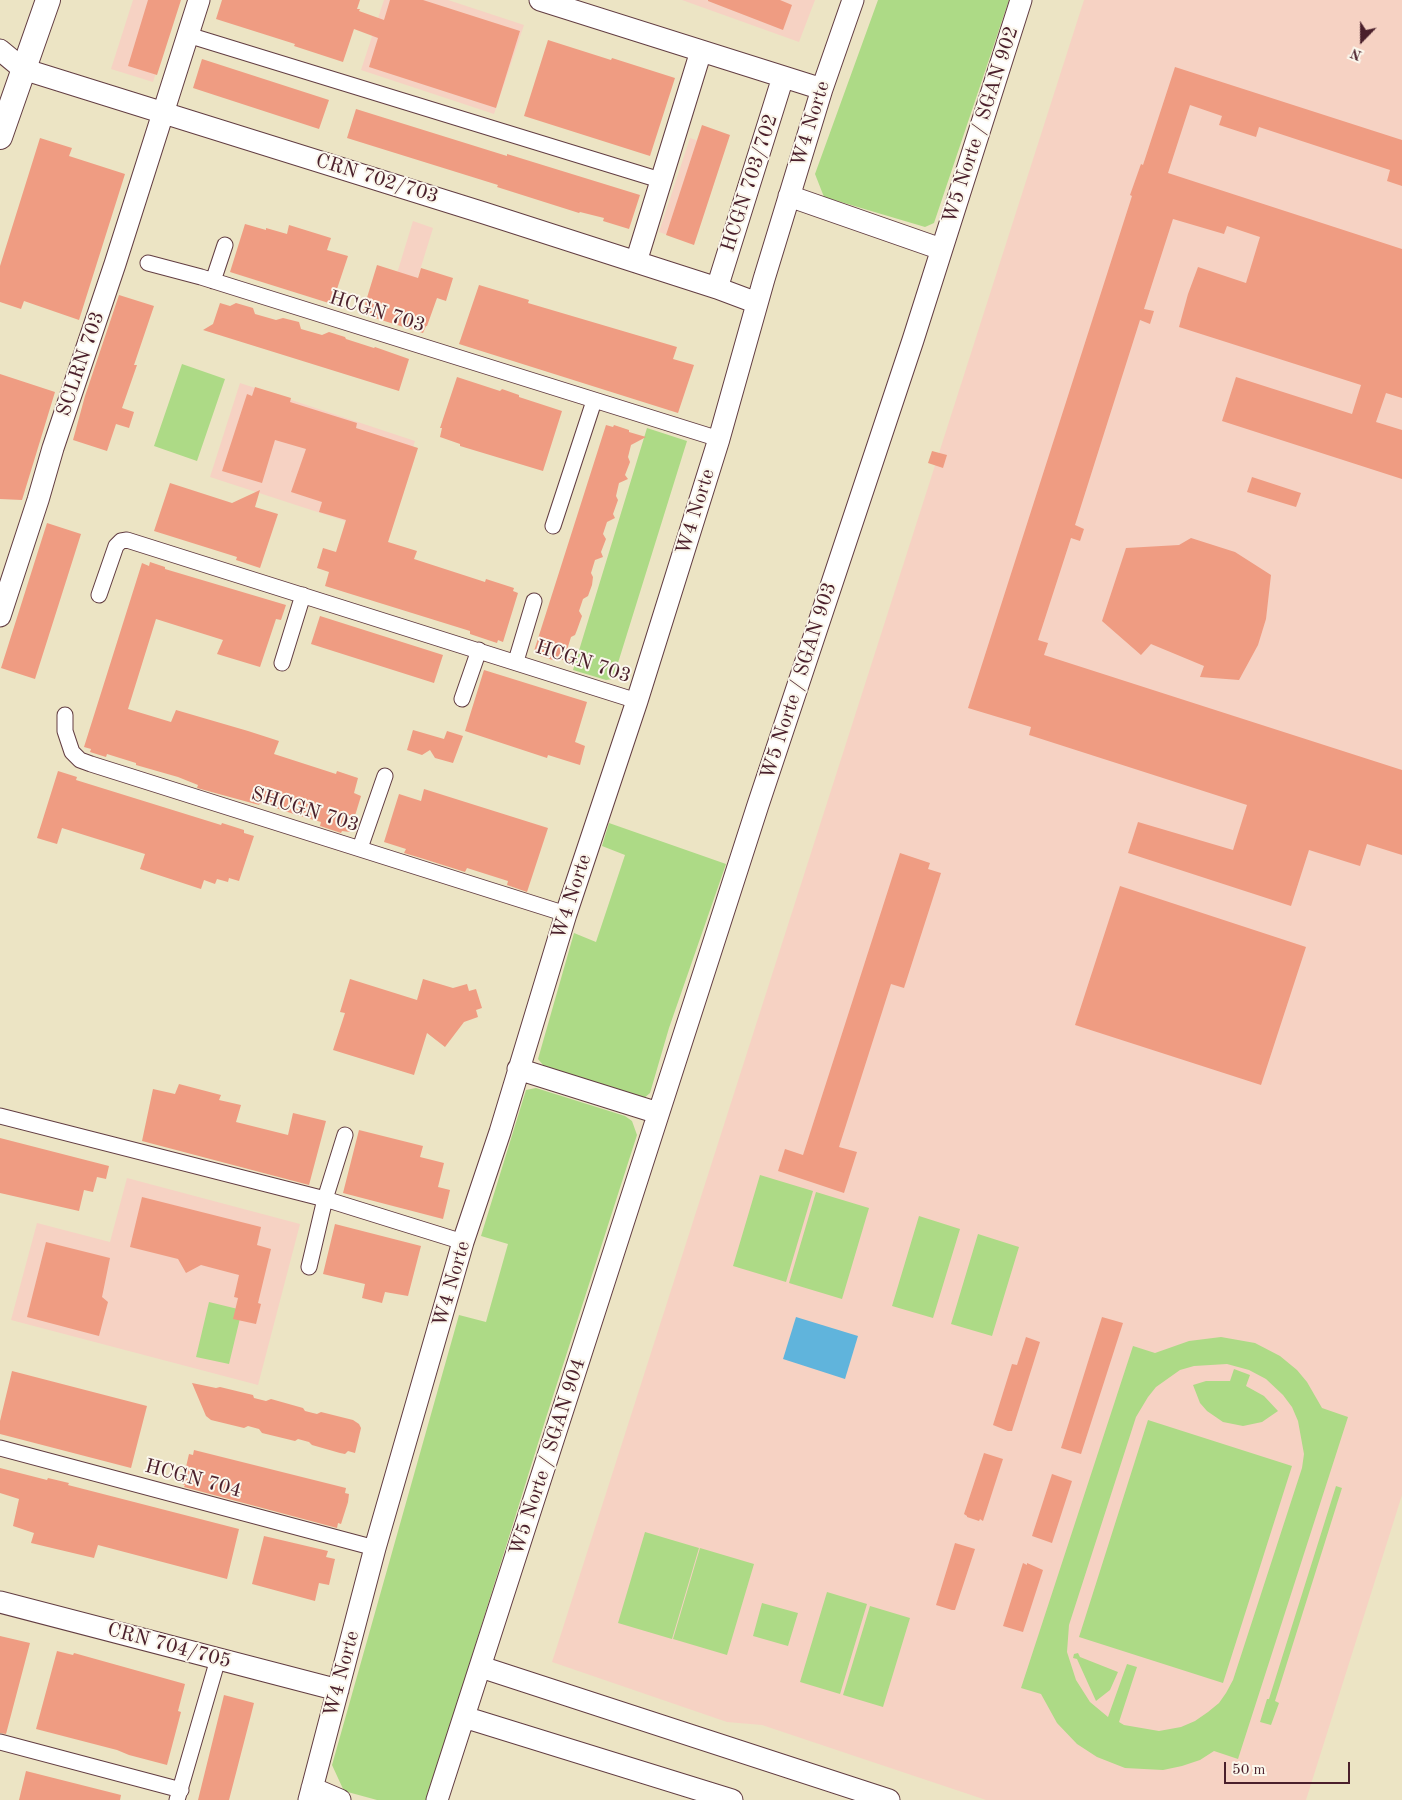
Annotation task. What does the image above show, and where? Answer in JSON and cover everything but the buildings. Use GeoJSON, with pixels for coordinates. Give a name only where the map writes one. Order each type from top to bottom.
{"type":"FeatureCollection","features":[{"type":"Feature","properties":{"kind":"main road"},"geometry":{"type":"LineString","coordinates":[[0,138],[48,0]]}},
{"type":"Feature","properties":{"kind":"main road","name":"SCLRN 703"},"geometry":{"type":"LineString","coordinates":[[0,616],[38,500],[52,448],[78,377],[199,0]]}},
{"type":"Feature","properties":{"kind":"main road"},"geometry":{"type":"LineString","coordinates":[[540,0],[822,89]]}},
{"type":"Feature","properties":{"kind":"main road","name":"W4 Norte"},"geometry":{"type":"LineString","coordinates":[[311,1794],[375,1548],[463,1242],[566,914],[637,701],[719,439],[789,196],[822,89],[853,0]]}},
{"type":"Feature","properties":{"kind":"main road","name":"W5 Norte / SGAN 902"},"geometry":{"type":"LineString","coordinates":[[941,249],[1021,0]]}},
{"type":"Feature","properties":{"kind":"main road","name":"CRN 702/703"},"geometry":{"type":"LineString","coordinates":[[0,50],[23,70],[636,262],[757,303]]}},
{"type":"Feature","properties":{"kind":"main road"},"geometry":{"type":"LineString","coordinates":[[636,262],[701,51]]}},
{"type":"Feature","properties":{"kind":"main road","name":"HCGN 703/702"},"geometry":{"type":"LineString","coordinates":[[717,288],[783,77]]}},
{"type":"Feature","properties":{"kind":"main road"},"geometry":{"type":"LineString","coordinates":[[789,196],[941,249]]}},
{"type":"Feature","properties":{"kind":"main road","name":"W5 Norte / SGAN 903"},"geometry":{"type":"LineString","coordinates":[[658,1113],[755,814],[913,340],[941,249]]}},
{"type":"Feature","properties":{"kind":"main road"},"geometry":{"type":"LineString","coordinates":[[518,1068],[658,1113]]}},
{"type":"Feature","properties":{"kind":"main road","name":"W5 Norte / SGAN 904"},"geometry":{"type":"LineString","coordinates":[[437,1800],[658,1113]]}},
{"type":"Feature","properties":{"kind":"main road","name":"CRN 704/705"},"geometry":{"type":"LineString","coordinates":[[0,1602],[338,1690]]}},
{"type":"Feature","properties":{"kind":"main road"},"geometry":{"type":"LineString","coordinates":[[480,1667],[889,1800]]}},
{"type":"Feature","properties":{"kind":"main road"},"geometry":{"type":"LineString","coordinates":[[464,1717],[732,1800]]}},
{"type":"Feature","properties":{"kind":"main road"},"geometry":{"type":"LineString","coordinates":[[311,1794],[340,1800]]}},
{"type":"Feature","properties":{"kind":"street"},"geometry":{"type":"LineString","coordinates":[[188,35],[660,180]]}},
{"type":"Feature","properties":{"kind":"street"},"geometry":{"type":"LineString","coordinates":[[213,281],[225,245]]}},
{"type":"Feature","properties":{"kind":"street","name":"HCGN 703"},"geometry":{"type":"LineString","coordinates":[[148,263],[213,281],[719,439]]}},
{"type":"Feature","properties":{"kind":"street"},"geometry":{"type":"LineString","coordinates":[[553,526],[594,401]]}},
{"type":"Feature","properties":{"kind":"street","name":"HCGN 703"},"geometry":{"type":"LineString","coordinates":[[99,595],[116,546],[121,540],[127,540],[516,661],[637,701]]}},
{"type":"Feature","properties":{"kind":"street"},"geometry":{"type":"LineString","coordinates":[[282,663],[303,595]]}},
{"type":"Feature","properties":{"kind":"street","name":"HCGN 703"},"geometry":{"type":"LineString","coordinates":[[516,661],[534,600]]}},
{"type":"Feature","properties":{"kind":"street"},"geometry":{"type":"LineString","coordinates":[[462,699],[479,650]]}},
{"type":"Feature","properties":{"kind":"street","name":"SHCGN 703"},"geometry":{"type":"LineString","coordinates":[[65,715],[67,741],[72,752],[80,760],[566,914]]}},
{"type":"Feature","properties":{"kind":"street"},"geometry":{"type":"LineString","coordinates":[[360,848],[385,776]]}},
{"type":"Feature","properties":{"kind":"street"},"geometry":{"type":"LineString","coordinates":[[0,1116],[325,1199],[463,1242]]}},
{"type":"Feature","properties":{"kind":"street"},"geometry":{"type":"LineString","coordinates":[[309,1268],[325,1199],[345,1135]]}},
{"type":"Feature","properties":{"kind":"street","name":"HCGN 704"},"geometry":{"type":"LineString","coordinates":[[0,1448],[375,1548]]}},
{"type":"Feature","properties":{"kind":"street"},"geometry":{"type":"LineString","coordinates":[[0,1742],[179,1795],[218,1659]]}},
{"type":"Feature","properties":{"kind":"shaded area"},"geometry":{"type":"Polygon","coordinates":[[[133,0],[179,0],[153,82],[111,69],[133,0]]]}},
{"type":"Feature","properties":{"kind":"shaded area"},"geometry":{"type":"Polygon","coordinates":[[[384,0],[448,0],[524,25],[494,114],[361,70],[384,0]]]}},
{"type":"Feature","properties":{"kind":"shaded area"},"geometry":{"type":"Polygon","coordinates":[[[682,0],[815,0],[799,42],[682,0]]]}},
{"type":"Feature","properties":{"kind":"shaded area"},"geometry":{"type":"Polygon","coordinates":[[[1084,0],[1402,0],[1402,1495],[1306,1800],[986,1800],[762,1725],[727,1722],[552,1662],[1084,0]]]}},
{"type":"Feature","properties":{"kind":"shaded area"},"geometry":{"type":"Polygon","coordinates":[[[690,138],[724,149],[693,244],[659,232],[690,138]]]}},
{"type":"Feature","properties":{"kind":"shaded area"},"geometry":{"type":"Polygon","coordinates":[[[413,221],[433,228],[404,322],[384,316],[413,221]]]}},
{"type":"Feature","properties":{"kind":"shaded area"},"geometry":{"type":"Polygon","coordinates":[[[240,383],[415,441],[385,534],[210,477],[240,383]]]}},
{"type":"Feature","properties":{"kind":"shaded area"},"geometry":{"type":"Polygon","coordinates":[[[127,1178],[300,1224],[258,1385],[11,1320],[37,1223],[110,1242],[127,1178]]]}},
{"type":"Feature","properties":{"kind":"green space"},"geometry":{"type":"Polygon","coordinates":[[[878,0],[1009,0],[934,223],[925,227],[824,197],[815,174],[878,0]]]}},
{"type":"Feature","properties":{"kind":"green space"},"geometry":{"type":"Polygon","coordinates":[[[182,364],[225,379],[197,461],[154,446],[182,364]]]}},
{"type":"Feature","properties":{"kind":"green space"},"geometry":{"type":"Polygon","coordinates":[[[647,428],[687,441],[613,679],[606,680],[573,670],[647,428]]]}},
{"type":"Feature","properties":{"kind":"green space"},"geometry":{"type":"Polygon","coordinates":[[[609,823],[726,864],[669,1028],[650,1093],[643,1099],[548,1071],[538,1059],[574,933],[596,942],[625,855],[602,846],[609,823]]]}},
{"type":"Feature","properties":{"kind":"green space"},"geometry":{"type":"Polygon","coordinates":[[[536,1088],[625,1116],[632,1121],[637,1135],[545,1421],[427,1800],[377,1800],[344,1791],[332,1765],[459,1315],[486,1322],[508,1244],[481,1236],[526,1090],[536,1088]]]}},
{"type":"Feature","properties":{"kind":"green space"},"geometry":{"type":"Polygon","coordinates":[[[760,1175],[813,1191],[786,1282],[733,1266],[760,1175]]]}},
{"type":"Feature","properties":{"kind":"green space"},"geometry":{"type":"Polygon","coordinates":[[[816,1192],[869,1208],[842,1299],[789,1283],[816,1192]]]}},
{"type":"Feature","properties":{"kind":"green space"},"geometry":{"type":"Polygon","coordinates":[[[919,1216],[960,1229],[933,1318],[892,1306],[919,1216]]]}},
{"type":"Feature","properties":{"kind":"green space"},"geometry":{"type":"Polygon","coordinates":[[[978,1234],[1019,1247],[992,1336],[951,1324],[978,1234]]]}},
{"type":"Feature","properties":{"kind":"green space"},"geometry":{"type":"Polygon","coordinates":[[[209,1302],[242,1310],[229,1364],[196,1357],[209,1302]]]}},
{"type":"Feature","properties":{"kind":"green space"},"geometry":{"type":"Polygon","coordinates":[[[1221,1337],[1255,1343],[1280,1356],[1297,1370],[1307,1382],[1322,1408],[1348,1417],[1238,1759],[1214,1751],[1200,1760],[1163,1770],[1125,1768],[1097,1757],[1077,1744],[1057,1723],[1041,1694],[1021,1688],[1133,1346],[1155,1353],[1189,1341],[1221,1337]],[[1227,1364],[1194,1366],[1180,1370],[1156,1387],[1136,1417],[1069,1625],[1067,1652],[1076,1680],[1090,1702],[1108,1717],[1127,1664],[1137,1667],[1119,1722],[1124,1725],[1159,1731],[1181,1727],[1195,1721],[1219,1703],[1233,1680],[1302,1468],[1304,1454],[1298,1421],[1292,1407],[1283,1395],[1266,1379],[1249,1370],[1227,1364]]]}},
{"type":"Feature","properties":{"kind":"green space"},"geometry":{"type":"Polygon","coordinates":[[[1234,1369],[1250,1375],[1246,1386],[1264,1396],[1278,1411],[1262,1422],[1243,1426],[1223,1422],[1207,1411],[1200,1403],[1193,1385],[1206,1381],[1230,1381],[1234,1369]]]}},
{"type":"Feature","properties":{"kind":"green space"},"geometry":{"type":"Polygon","coordinates":[[[1148,1420],[1292,1466],[1223,1683],[1079,1637],[1148,1420]]]}},
{"type":"Feature","properties":{"kind":"green space"},"geometry":{"type":"Polygon","coordinates":[[[1336,1486],[1342,1488],[1275,1701],[1279,1703],[1271,1725],[1260,1722],[1267,1699],[1269,1699],[1336,1486]]]}},
{"type":"Feature","properties":{"kind":"green space"},"geometry":{"type":"Polygon","coordinates":[[[645,1532],[699,1548],[672,1639],[618,1623],[645,1532]]]}},
{"type":"Feature","properties":{"kind":"green space"},"geometry":{"type":"Polygon","coordinates":[[[700,1548],[754,1564],[727,1655],[673,1639],[700,1548]]]}},
{"type":"Feature","properties":{"kind":"green space"},"geometry":{"type":"Polygon","coordinates":[[[827,1592],[867,1604],[840,1694],[800,1682],[827,1592]]]}},
{"type":"Feature","properties":{"kind":"green space"},"geometry":{"type":"Polygon","coordinates":[[[762,1603],[798,1613],[788,1646],[753,1636],[762,1603]]]}},
{"type":"Feature","properties":{"kind":"green space"},"geometry":{"type":"Polygon","coordinates":[[[870,1606],[910,1618],[883,1707],[843,1695],[870,1606]]]}},
{"type":"Feature","properties":{"kind":"green space"},"geometry":{"type":"Polygon","coordinates":[[[1078,1653],[1080,1657],[1118,1672],[1110,1690],[1096,1701],[1077,1659],[1073,1658],[1074,1654],[1078,1653]]]}},
{"type":"Feature","properties":{"kind":"water"},"geometry":{"type":"Polygon","coordinates":[[[796,1317],[858,1336],[845,1379],[783,1359],[796,1317]]]}}]}
